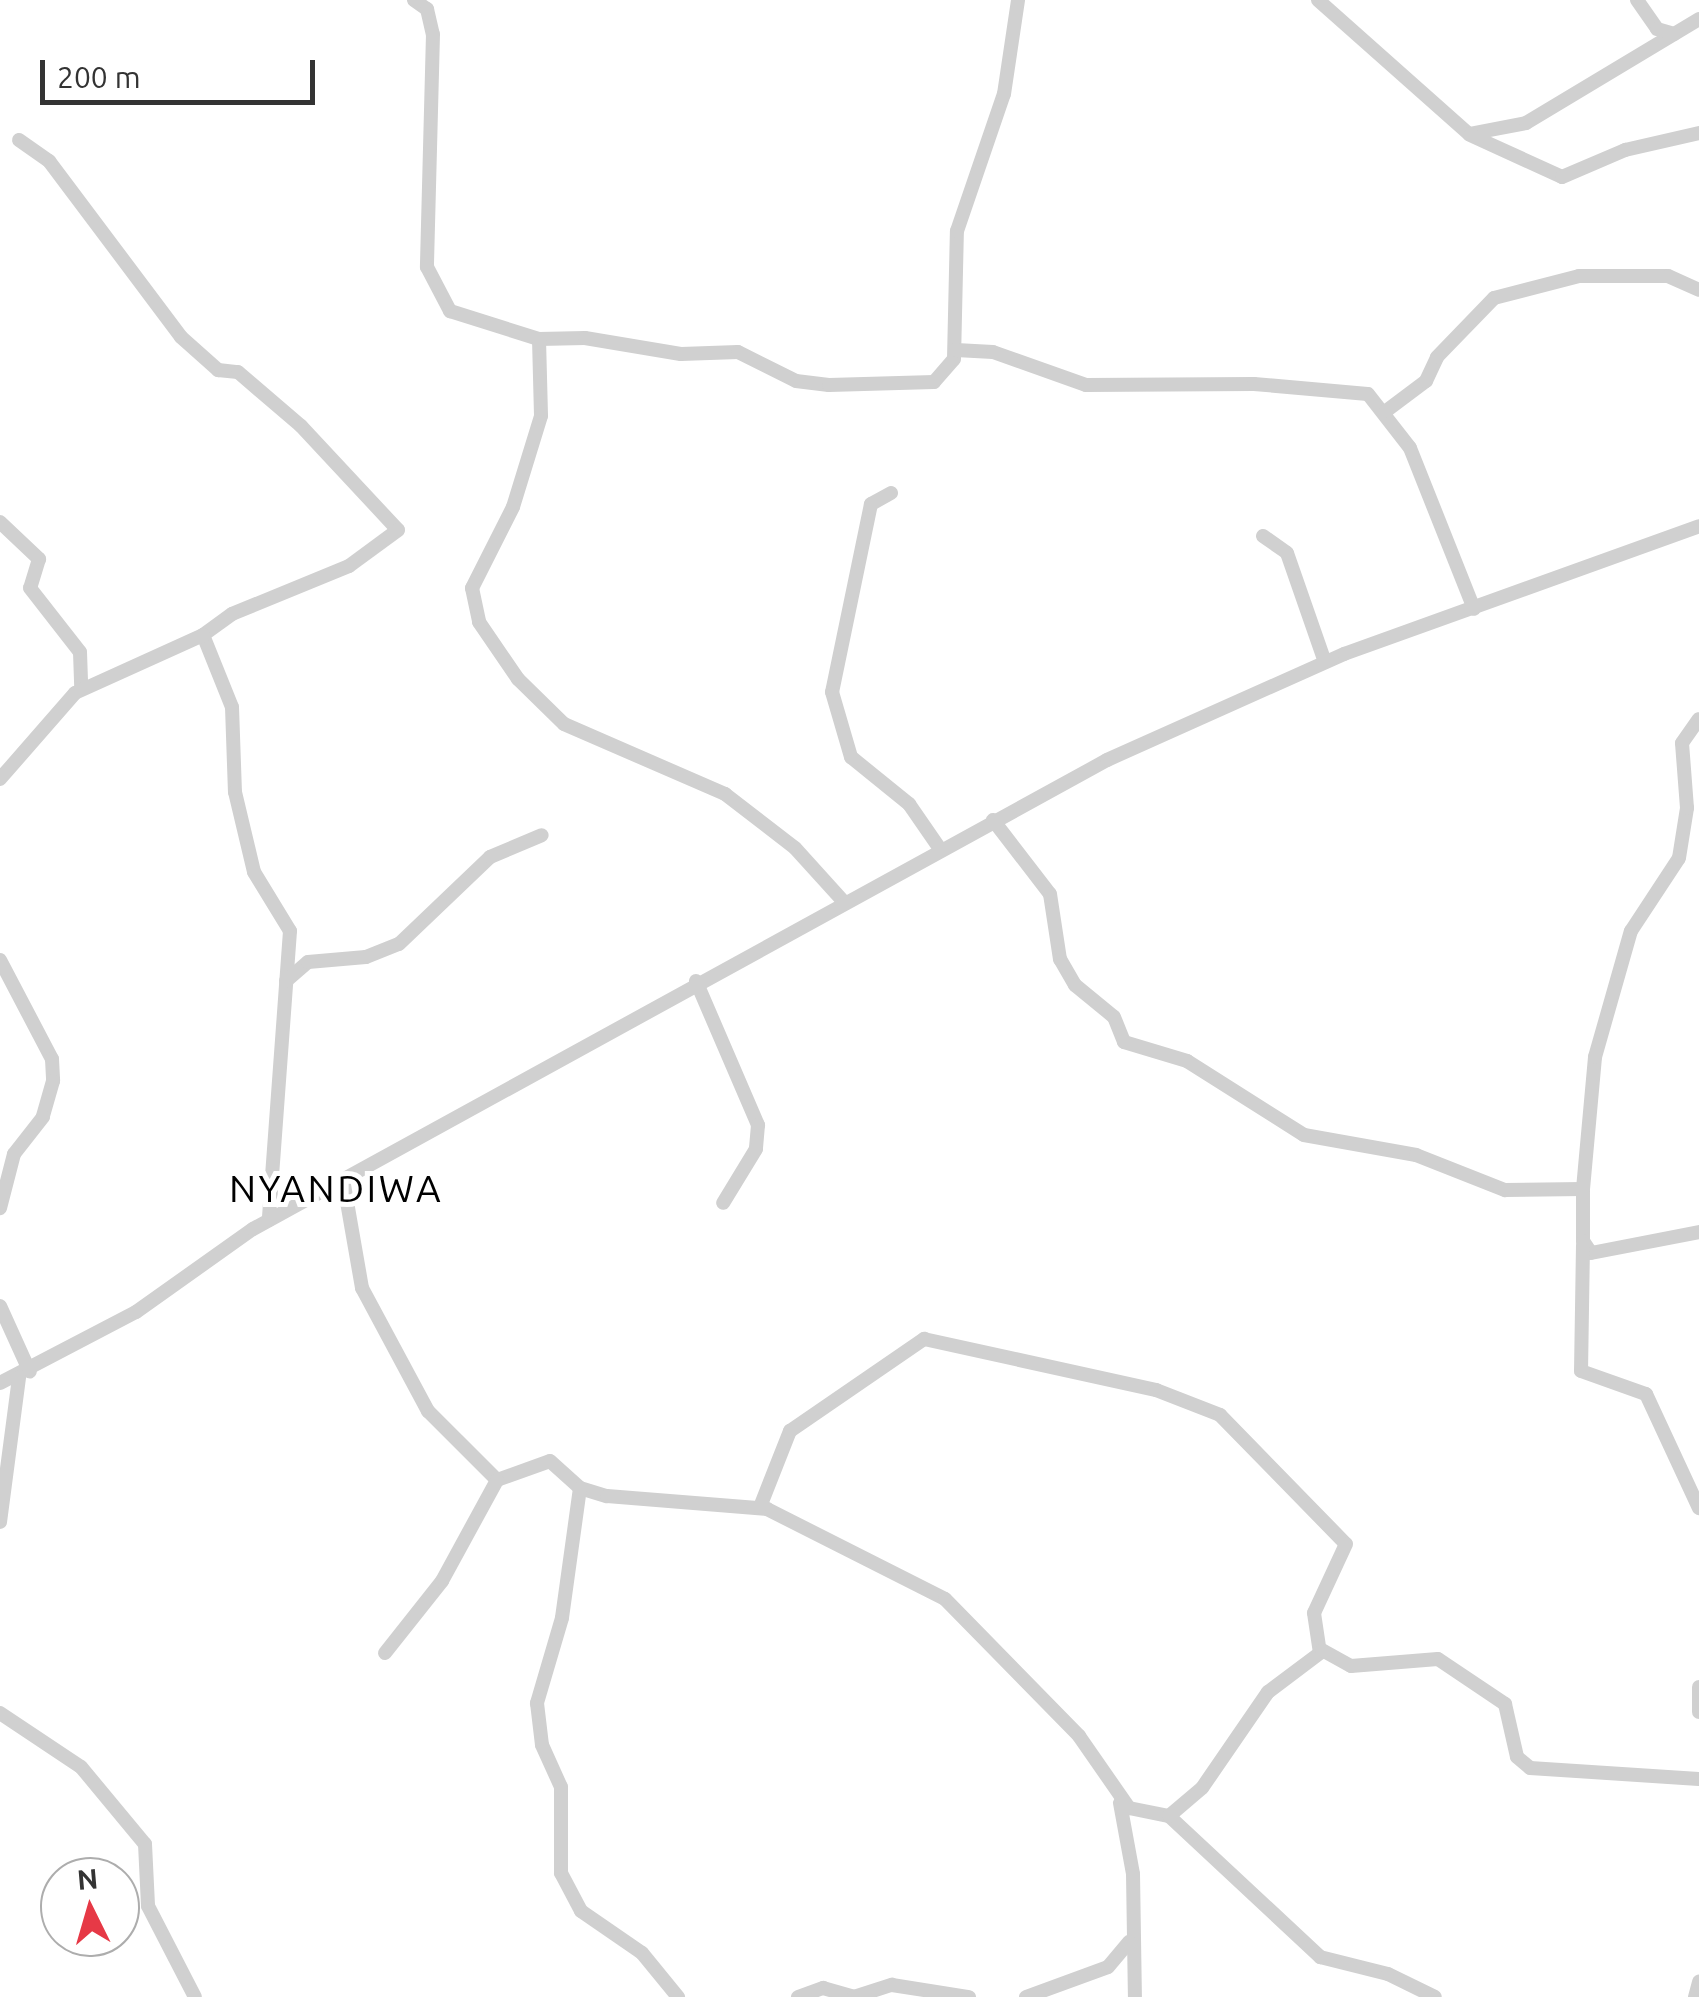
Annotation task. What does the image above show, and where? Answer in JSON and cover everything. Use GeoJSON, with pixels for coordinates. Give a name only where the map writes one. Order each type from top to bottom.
{"type":"FeatureCollection","features":[{"type":"Feature","properties":{"kind":"street"},"geometry":{"type":"LineString","coordinates":[[414,0],[427,9],[433,34],[433,289],[464,318],[539,339],[585,338],[682,354],[738,352],[796,381],[830,386],[934,382],[956,350],[957,231],[1004,94],[1018,0]]}},
{"type":"Feature","properties":{"kind":"street"},"geometry":{"type":"LineString","coordinates":[[1318,0],[1469,134],[1562,177],[1625,150],[1699,133]]}},
{"type":"Feature","properties":{"kind":"street"},"geometry":{"type":"LineString","coordinates":[[1636,0],[1657,29],[1674,34]]}},
{"type":"Feature","properties":{"kind":"street"},"geometry":{"type":"LineString","coordinates":[[1469,134],[1526,123],[1699,19]]}},
{"type":"Feature","properties":{"kind":"street"},"geometry":{"type":"LineString","coordinates":[[0,779],[81,689],[203,635],[232,614],[349,566],[398,529],[302,426],[238,372],[218,370],[181,337],[49,162],[19,140]]}},
{"type":"Feature","properties":{"kind":"street"},"geometry":{"type":"LineString","coordinates":[[1386,412],[1426,381],[1437,357],[1494,298],[1579,276],[1668,276],[1699,290]]}},
{"type":"Feature","properties":{"kind":"street"},"geometry":{"type":"LineString","coordinates":[[539,339],[541,416],[512,507],[472,588],[479,622],[518,679],[564,724],[725,794],[794,848],[843,902]]}},
{"type":"Feature","properties":{"kind":"street"},"geometry":{"type":"LineString","coordinates":[[956,350],[993,352],[1086,385],[1351,390],[1386,412],[1410,448],[1474,609]]}},
{"type":"Feature","properties":{"kind":"street"},"geometry":{"type":"LineString","coordinates":[[891,493],[871,504],[832,692],[851,757],[910,804],[940,849]]}},
{"type":"Feature","properties":{"kind":"street"},"geometry":{"type":"LineString","coordinates":[[0,522],[39,559],[30,588],[80,652],[81,689]]}},
{"type":"Feature","properties":{"kind":"street"},"geometry":{"type":"LineString","coordinates":[[0,1383],[24,1375],[169,1292],[269,1220],[567,1061],[696,981],[993,820],[1324,662],[1699,526]]}},
{"type":"Feature","properties":{"kind":"street"},"geometry":{"type":"LineString","coordinates":[[1263,536],[1286,553],[1324,662]]}},
{"type":"Feature","properties":{"kind":"street"},"geometry":{"type":"LineString","coordinates":[[203,635],[232,707],[235,792],[254,872],[290,931],[269,1220]]}},
{"type":"Feature","properties":{"kind":"street"},"geometry":{"type":"LineString","coordinates":[[1699,719],[1682,742],[1687,808],[1680,858],[1631,932],[1595,1057],[1583,1189],[1580,1372],[1592,1382],[1633,1384],[1646,1394],[1699,1508]]}},
{"type":"Feature","properties":{"kind":"street"},"geometry":{"type":"LineString","coordinates":[[993,820],[1050,894],[1060,959],[1075,985],[1114,1017],[1124,1042],[1187,1060],[1304,1134],[1416,1155],[1504,1190],[1583,1189]]}},
{"type":"Feature","properties":{"kind":"street"},"geometry":{"type":"LineString","coordinates":[[285,982],[308,962],[394,947],[490,856],[542,835]]}},
{"type":"Feature","properties":{"kind":"street"},"geometry":{"type":"LineString","coordinates":[[0,960],[52,1059],[52,1081],[43,1117],[14,1154],[0,1208]]}},
{"type":"Feature","properties":{"kind":"street"},"geometry":{"type":"LineString","coordinates":[[696,981],[758,1125],[756,1149],[723,1203]]}},
{"type":"Feature","properties":{"kind":"street"},"geometry":{"type":"LineString","coordinates":[[344,1179],[362,1288],[428,1411],[497,1480]]}},
{"type":"Feature","properties":{"kind":"street"},"geometry":{"type":"LineString","coordinates":[[1584,1245],[1597,1255],[1623,1253],[1699,1232]]}},
{"type":"Feature","properties":{"kind":"street"},"geometry":{"type":"LineString","coordinates":[[0,1306],[24,1375],[0,1522]]}},
{"type":"Feature","properties":{"kind":"street"},"geometry":{"type":"LineString","coordinates":[[760,1507],[790,1430],[915,1341],[1156,1390],[1220,1414],[1344,1536],[1345,1551],[1314,1613],[1322,1650],[1350,1666],[1438,1659],[1504,1704],[1517,1757],[1530,1768],[1699,1779]]}},
{"type":"Feature","properties":{"kind":"street"},"geometry":{"type":"LineString","coordinates":[[385,1653],[442,1581],[497,1480],[550,1461],[580,1488],[760,1507],[958,1609],[1079,1736],[1116,1793],[1133,1810],[1168,1816],[1307,1948],[1436,1997]]}},
{"type":"Feature","properties":{"kind":"street"},"geometry":{"type":"LineString","coordinates":[[580,1488],[562,1618],[537,1703],[542,1745],[561,1786],[561,1872],[581,1911],[642,1953],[678,1997]]}},
{"type":"Feature","properties":{"kind":"street"},"geometry":{"type":"LineString","coordinates":[[1168,1816],[1202,1788],[1260,1702],[1322,1650]]}},
{"type":"Feature","properties":{"kind":"street"},"geometry":{"type":"LineString","coordinates":[[1699,1687],[1699,1712]]}},
{"type":"Feature","properties":{"kind":"street"},"geometry":{"type":"LineString","coordinates":[[0,1713],[81,1767],[145,1844],[148,1906],[195,1997]]}},
{"type":"Feature","properties":{"kind":"street"},"geometry":{"type":"LineString","coordinates":[[1116,1793],[1131,1850],[1130,1942],[1135,1997]]}},
{"type":"Feature","properties":{"kind":"street"},"geometry":{"type":"LineString","coordinates":[[1026,1997],[1108,1967],[1130,1942]]}},
{"type":"Feature","properties":{"kind":"street"},"geometry":{"type":"LineString","coordinates":[[1695,1997],[1699,1982]]}},
{"type":"Feature","properties":{"kind":"street"},"geometry":{"type":"LineString","coordinates":[[798,1997],[824,1988],[860,1996],[892,1985],[968,1997]]}},
{"type":"Feature","properties":{"kind":"district","name":"NYANDIWA"},"geometry":{"type":"Point","coordinates":[336,1189]}}]}
